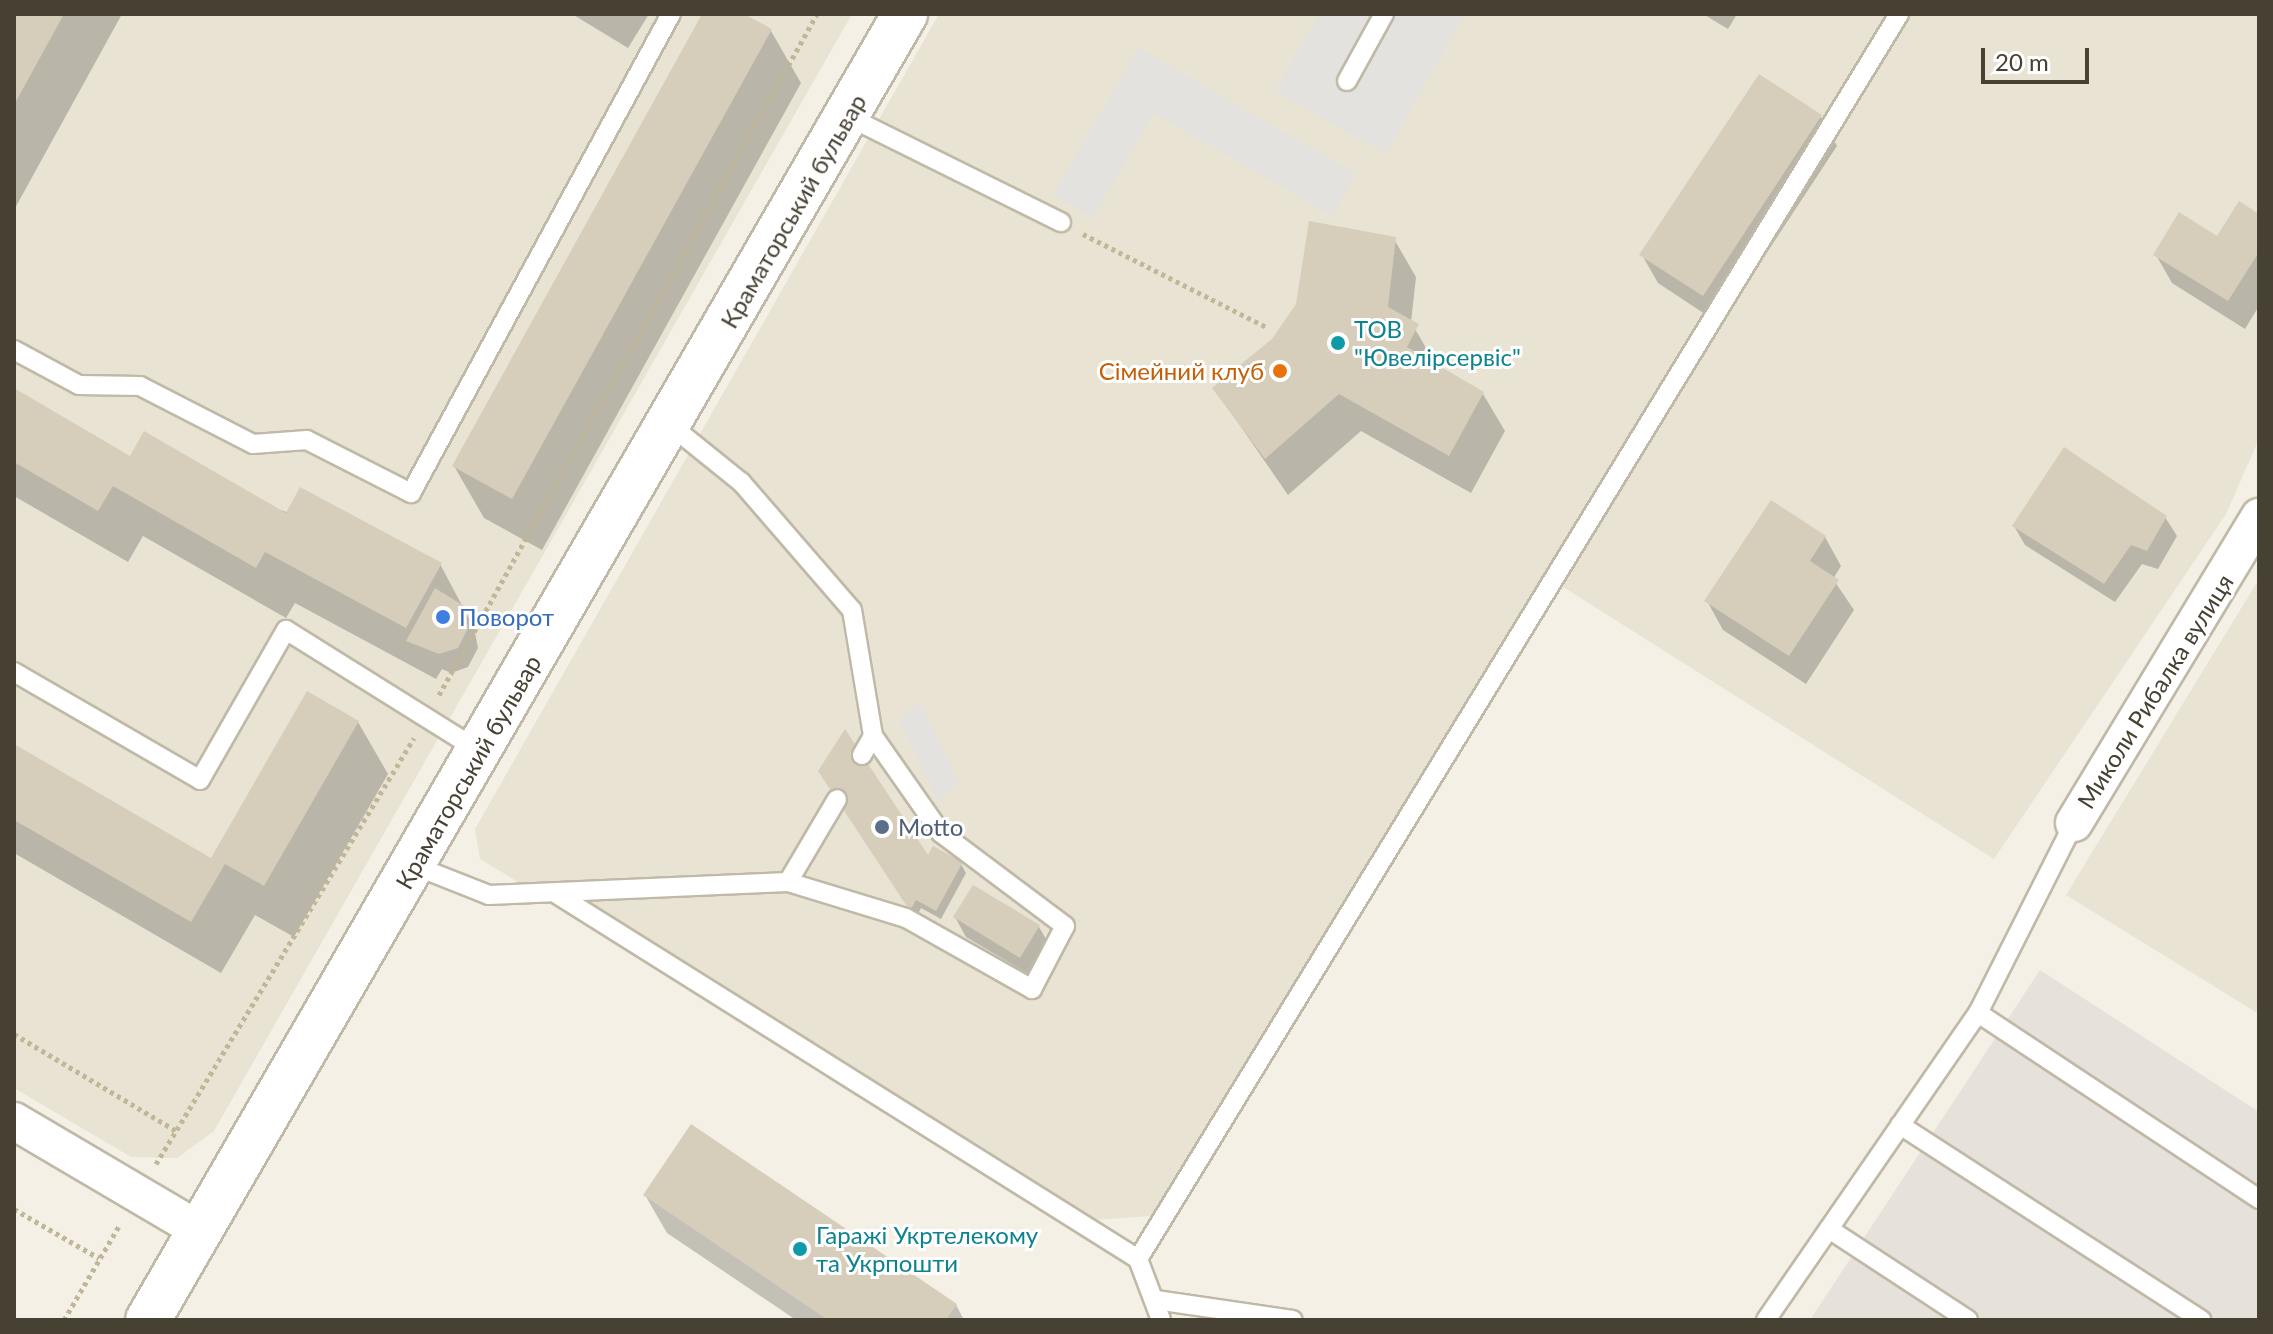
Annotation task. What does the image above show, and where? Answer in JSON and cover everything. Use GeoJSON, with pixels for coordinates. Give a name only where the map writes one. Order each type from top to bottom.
{"type":"FeatureCollection","features":[{"type":"Feature","properties":{"kind":"street","name":"Краматорський бульвар"},"geometry":{"type":"LineString","coordinates":[[148,1320],[670,425],[847,116],[899,16]]}},
{"type":"Feature","properties":{"kind":"street","name":"Миколи Рибалка вулиця"},"geometry":{"type":"LineString","coordinates":[[2074,823],[2259,517]]}},
{"type":"Feature","properties":{"kind":"street"},"geometry":{"type":"LineString","coordinates":[[14,1121],[199,1230]]}},
{"type":"Feature","properties":{"kind":"lane"},"geometry":{"type":"LineString","coordinates":[[14,350],[79,385],[140,386],[253,444],[307,440],[411,493],[671,14]]}},
{"type":"Feature","properties":{"kind":"lane"},"geometry":{"type":"LineString","coordinates":[[1347,81],[1384,14]]}},
{"type":"Feature","properties":{"kind":"lane"},"geometry":{"type":"LineString","coordinates":[[1138,1259],[1899,14]]}},
{"type":"Feature","properties":{"kind":"lane"},"geometry":{"type":"LineString","coordinates":[[847,116],[1061,222]]}},
{"type":"Feature","properties":{"kind":"lane"},"geometry":{"type":"LineString","coordinates":[[413,865],[489,895],[558,895],[788,882],[906,918],[1032,989],[1065,926],[941,833],[873,736],[852,610],[741,482],[670,425]]}},
{"type":"Feature","properties":{"kind":"lane"},"geometry":{"type":"LineString","coordinates":[[14,672],[200,780],[286,630],[480,751]]}},
{"type":"Feature","properties":{"kind":"lane"},"geometry":{"type":"LineString","coordinates":[[862,755],[873,736]]}},
{"type":"Feature","properties":{"kind":"lane"},"geometry":{"type":"LineString","coordinates":[[788,882],[837,799]]}},
{"type":"Feature","properties":{"kind":"lane"},"geometry":{"type":"LineString","coordinates":[[1766,1320],[1978,1013],[2074,823]]}},
{"type":"Feature","properties":{"kind":"lane"},"geometry":{"type":"LineString","coordinates":[[558,895],[1138,1259],[1161,1320]]}},
{"type":"Feature","properties":{"kind":"lane"},"geometry":{"type":"LineString","coordinates":[[1978,1013],[2259,1199]]}},
{"type":"Feature","properties":{"kind":"lane"},"geometry":{"type":"LineString","coordinates":[[1900,1125],[2201,1320]]}},
{"type":"Feature","properties":{"kind":"lane"},"geometry":{"type":"LineString","coordinates":[[1829,1229],[1968,1320]]}},
{"type":"Feature","properties":{"kind":"lane"},"geometry":{"type":"LineString","coordinates":[[1156,1300],[1293,1320]]}},
{"type":"Feature","properties":{"kind":"path"},"geometry":{"type":"LineString","coordinates":[[64,1320],[427,718],[817,14]]}},
{"type":"Feature","properties":{"kind":"path"},"geometry":{"type":"LineString","coordinates":[[1061,222],[1268,328]]}},
{"type":"Feature","properties":{"kind":"path"},"geometry":{"type":"LineString","coordinates":[[14,1034],[177,1131]]}},
{"type":"Feature","properties":{"kind":"path"},"geometry":{"type":"LineString","coordinates":[[14,1209],[99,1258]]}},
{"type":"Feature","properties":{"kind":"shaded area"},"geometry":{"type":"Polygon","coordinates":[[[14,14],[852,14],[214,1131],[177,1158],[131,1157],[14,1088],[14,14]]]}},
{"type":"Feature","properties":{"kind":"shaded area"},"geometry":{"type":"Polygon","coordinates":[[[939,14],[2259,14],[2259,439],[2226,514],[1994,859],[1560,585],[1164,1215],[1080,1221],[480,859],[475,829],[939,14]]]}},
{"type":"Feature","properties":{"kind":"shaded area"},"geometry":{"type":"Polygon","coordinates":[[[1319,14],[1465,14],[1386,154],[1275,91],[1319,14]]]}},
{"type":"Feature","properties":{"kind":"shaded area"},"geometry":{"type":"Polygon","coordinates":[[[1139,48],[1356,174],[1332,216],[1154,113],[1093,218],[1053,195],[1139,48]]]}},
{"type":"Feature","properties":{"kind":"shaded area"},"geometry":{"type":"Polygon","coordinates":[[[2259,579],[2259,1014],[2066,895],[2259,579]]]}},
{"type":"Feature","properties":{"kind":"shaded area"},"geometry":{"type":"Polygon","coordinates":[[[920,702],[959,783],[938,802],[899,720],[920,702]]]}},
{"type":"Feature","properties":{"kind":"shaded area"},"geometry":{"type":"Polygon","coordinates":[[[2040,970],[2259,1112],[2259,1320],[1810,1320],[2040,970]]]}},
{"type":"Feature","properties":{"kind":"building"},"geometry":{"type":"Polygon","coordinates":[[[14,14],[64,14],[14,105],[14,14]]]}},
{"type":"Feature","properties":{"kind":"building"},"geometry":{"type":"Polygon","coordinates":[[[702,14],[744,14],[772,29],[512,499],[452,466],[702,14]]]}},
{"type":"Feature","properties":{"kind":"building"},"geometry":{"type":"Polygon","coordinates":[[[1759,74],[1822,115],[1703,296],[1639,255],[1759,74]]]}},
{"type":"Feature","properties":{"kind":"building"},"geometry":{"type":"Polygon","coordinates":[[[2239,201],[2259,214],[2259,252],[2228,301],[2153,255],[2179,212],[2217,236],[2239,201]]]}},
{"type":"Feature","properties":{"kind":"building","name":"ТОВ \"Ювелірсервіс\""},"geometry":{"type":"Polygon","coordinates":[[[1309,221],[1396,237],[1388,307],[1419,324],[1407,347],[1484,392],[1449,456],[1339,394],[1265,459],[1212,388],[1272,339],[1296,304],[1309,221]]]}},
{"type":"Feature","properties":{"kind":"building"},"geometry":{"type":"Polygon","coordinates":[[[14,388],[130,456],[144,431],[286,513],[300,487],[442,563],[406,628],[265,552],[256,568],[113,486],[98,511],[14,462],[14,388]]]}},
{"type":"Feature","properties":{"kind":"building"},"geometry":{"type":"Polygon","coordinates":[[[2064,447],[2167,516],[2147,551],[2131,545],[2104,584],[2012,526],[2064,447]]]}},
{"type":"Feature","properties":{"kind":"building"},"geometry":{"type":"Polygon","coordinates":[[[1771,500],[1826,536],[1810,561],[1839,580],[1789,656],[1704,601],[1771,500]]]}},
{"type":"Feature","properties":{"kind":"building","name":"Поворот"},"geometry":{"type":"Polygon","coordinates":[[[435,588],[464,606],[468,628],[458,648],[439,654],[406,641],[435,588]]]}},
{"type":"Feature","properties":{"kind":"building"},"geometry":{"type":"Polygon","coordinates":[[[307,691],[359,721],[264,886],[225,864],[191,922],[14,820],[14,744],[211,858],[307,691]]]}},
{"type":"Feature","properties":{"kind":"building","name":"Motto"},"geometry":{"type":"Polygon","coordinates":[[[845,729],[928,855],[933,846],[963,862],[936,911],[916,900],[910,911],[818,771],[845,729]]]}},
{"type":"Feature","properties":{"kind":"building"},"geometry":{"type":"Polygon","coordinates":[[[973,885],[1040,925],[1020,958],[953,917],[973,885]]]}},
{"type":"Feature","properties":{"kind":"building","name":"Гаражі Укртелекому та Укрпошти"},"geometry":{"type":"Polygon","coordinates":[[[691,1124],[957,1304],[946,1320],[828,1320],[643,1195],[691,1124]]]}},
{"type":"Feature","properties":{"kind":"place","name":"ТОВ \"Ювелірсервіс\""},"geometry":{"type":"Point","coordinates":[1338,343]}},
{"type":"Feature","properties":{"kind":"place","name":"Сімейний клуб"},"geometry":{"type":"Point","coordinates":[1280,371]}},
{"type":"Feature","properties":{"kind":"place","name":"Поворот"},"geometry":{"type":"Point","coordinates":[443,617]}},
{"type":"Feature","properties":{"kind":"place","name":"Motto"},"geometry":{"type":"Point","coordinates":[882,827]}},
{"type":"Feature","properties":{"kind":"place","name":"Гаражі Укртелекому та Укрпошти"},"geometry":{"type":"Point","coordinates":[800,1249]}}]}
